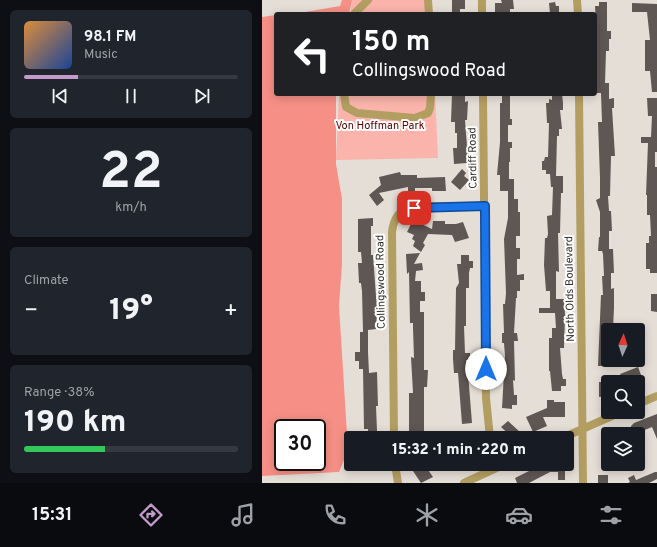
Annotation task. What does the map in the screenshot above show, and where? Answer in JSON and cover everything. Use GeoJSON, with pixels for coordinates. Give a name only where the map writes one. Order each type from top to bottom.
{"type":"FeatureCollection","features":[{"type":"Feature","properties":{"kind":"street"},"geometry":{"type":"LineString","coordinates":[[356,12],[368,0]]}},
{"type":"Feature","properties":{"kind":"street"},"geometry":{"type":"LineString","coordinates":[[428,0],[429,12]]}},
{"type":"Feature","properties":{"kind":"street"},"geometry":{"type":"LineString","coordinates":[[482,0],[482,12]]}},
{"type":"Feature","properties":{"kind":"street"},"geometry":{"type":"LineString","coordinates":[[577,0],[578,12]]}},
{"type":"Feature","properties":{"kind":"street"},"geometry":{"type":"LineString","coordinates":[[344,96],[346,107],[357,113],[415,118],[422,117],[428,113],[431,96]]}},
{"type":"Feature","properties":{"kind":"street","name":"Cardiff Road"},"geometry":{"type":"LineString","coordinates":[[483,96],[486,398],[489,431]]}},
{"type":"Feature","properties":{"kind":"street","name":"North Olds Boulevard"},"geometry":{"type":"LineString","coordinates":[[579,96],[583,483]]}},
{"type":"Feature","properties":{"kind":"street","name":"Collingswood Road"},"geometry":{"type":"LineString","coordinates":[[394,431],[392,232],[394,221],[402,211],[414,208],[485,206]]}},
{"type":"Feature","properties":{"kind":"street"},"geometry":{"type":"LineString","coordinates":[[645,401],[657,396]]}},
{"type":"Feature","properties":{"kind":"street"},"geometry":{"type":"LineString","coordinates":[[574,433],[606,419]]}},
{"type":"Feature","properties":{"kind":"street"},"geometry":{"type":"LineString","coordinates":[[396,471],[398,483]]}},
{"type":"Feature","properties":{"kind":"street"},"geometry":{"type":"LineString","coordinates":[[464,483],[489,471]]}},
{"type":"Feature","properties":{"kind":"green space"},"geometry":{"type":"Polygon","coordinates":[[[352,0],[431,0],[432,12],[350,12],[352,0]]]}},
{"type":"Feature","properties":{"kind":"green space","name":"Von Hoffman Park"},"geometry":{"type":"Polygon","coordinates":[[[339,96],[435,96],[438,158],[336,160],[339,96]]]}},
{"type":"Feature","properties":{"kind":"shaded area"},"geometry":{"type":"Polygon","coordinates":[[[342,0],[352,0],[349,12],[305,12],[340,6],[342,0]]]}},
{"type":"Feature","properties":{"kind":"shaded area"},"geometry":{"type":"Polygon","coordinates":[[[274,15],[274,96],[336,96],[336,164],[342,199],[342,263],[339,306],[347,431],[344,431],[344,460],[339,472],[262,476],[262,17],[274,15]]]}},
{"type":"Feature","properties":{"kind":"building"},"geometry":{"type":"Polygon","coordinates":[[[452,0],[465,0],[465,9],[460,9],[460,12],[452,12],[452,0]]]}},
{"type":"Feature","properties":{"kind":"building"},"geometry":{"type":"Polygon","coordinates":[[[501,0],[513,0],[514,9],[510,9],[510,12],[495,12],[495,3],[502,3],[501,0]]]}},
{"type":"Feature","properties":{"kind":"building"},"geometry":{"type":"Polygon","coordinates":[[[555,2],[556,6],[559,6],[559,12],[550,12],[549,3],[555,2]]]}},
{"type":"Feature","properties":{"kind":"building"},"geometry":{"type":"Polygon","coordinates":[[[599,2],[607,2],[607,31],[611,31],[611,39],[609,39],[609,51],[606,51],[605,83],[609,83],[609,99],[614,98],[614,108],[612,108],[615,156],[611,156],[610,196],[608,196],[609,211],[611,211],[612,231],[609,231],[609,249],[613,249],[614,273],[611,273],[611,289],[614,288],[613,323],[601,323],[601,366],[598,366],[601,295],[603,295],[602,276],[604,276],[603,254],[602,251],[598,251],[600,237],[600,212],[596,200],[600,198],[598,122],[602,122],[601,93],[597,93],[597,12],[595,12],[595,6],[599,6],[599,2]]]}},
{"type":"Feature","properties":{"kind":"building"},"geometry":{"type":"Polygon","coordinates":[[[632,3],[657,4],[657,92],[652,92],[650,71],[645,71],[645,40],[650,40],[647,12],[632,12],[632,3]]]}},
{"type":"Feature","properties":{"kind":"building"},"geometry":{"type":"Polygon","coordinates":[[[452,96],[465,96],[465,102],[468,101],[467,120],[465,120],[467,147],[469,147],[469,159],[467,159],[467,163],[454,164],[453,148],[457,148],[457,133],[455,133],[455,122],[451,122],[452,96]]]}},
{"type":"Feature","properties":{"kind":"building"},"geometry":{"type":"Polygon","coordinates":[[[502,96],[510,96],[510,119],[512,119],[512,125],[508,125],[508,142],[512,142],[512,148],[510,148],[509,179],[514,179],[514,199],[518,199],[518,212],[520,212],[520,236],[516,236],[516,248],[520,248],[520,259],[517,259],[517,275],[524,274],[524,280],[520,280],[520,291],[517,291],[516,298],[514,333],[517,333],[518,341],[514,341],[515,381],[513,380],[514,395],[517,395],[517,405],[512,405],[512,409],[502,408],[505,356],[504,343],[502,343],[502,333],[504,333],[503,304],[505,304],[506,293],[504,239],[508,218],[508,191],[500,191],[500,175],[497,175],[500,142],[500,103],[502,103],[502,96]]]}},
{"type":"Feature","properties":{"kind":"building"},"geometry":{"type":"Polygon","coordinates":[[[552,96],[562,96],[563,110],[560,110],[562,129],[559,129],[559,136],[557,136],[556,176],[563,176],[560,233],[558,233],[559,272],[556,271],[556,299],[564,299],[565,315],[564,348],[560,348],[562,374],[563,379],[566,379],[566,386],[561,386],[561,391],[552,391],[549,371],[549,338],[552,338],[552,328],[556,328],[555,313],[539,313],[539,308],[550,308],[550,291],[546,291],[544,265],[545,238],[547,238],[548,234],[547,216],[552,215],[553,187],[551,187],[550,174],[546,174],[546,170],[542,170],[542,161],[544,161],[545,157],[548,157],[549,123],[547,123],[546,103],[549,103],[549,99],[552,100],[552,96]]]}},
{"type":"Feature","properties":{"kind":"building"},"geometry":{"type":"Polygon","coordinates":[[[647,98],[657,98],[657,152],[655,152],[655,167],[657,167],[657,273],[650,273],[650,269],[646,269],[646,243],[649,243],[649,236],[651,236],[650,215],[647,215],[646,195],[648,143],[641,143],[641,137],[651,137],[652,116],[648,116],[647,98]]]}},
{"type":"Feature","properties":{"kind":"building"},"geometry":{"type":"Polygon","coordinates":[[[462,169],[466,173],[464,176],[469,180],[460,190],[451,182],[462,169]]]}},
{"type":"Feature","properties":{"kind":"building"},"geometry":{"type":"Polygon","coordinates":[[[400,172],[401,175],[417,175],[417,178],[445,177],[446,191],[432,191],[432,188],[415,188],[415,191],[408,191],[408,187],[379,193],[384,200],[377,206],[369,195],[381,185],[379,177],[400,172]]]}},
{"type":"Feature","properties":{"kind":"building"},"geometry":{"type":"Polygon","coordinates":[[[373,218],[373,226],[371,226],[371,255],[373,255],[377,310],[376,329],[368,330],[368,352],[369,373],[377,372],[377,431],[368,431],[368,429],[364,429],[363,369],[359,369],[359,361],[355,361],[355,352],[360,352],[360,332],[363,332],[362,291],[361,283],[359,283],[358,263],[362,263],[361,252],[358,252],[358,219],[373,218]]]}},
{"type":"Feature","properties":{"kind":"building"},"geometry":{"type":"Polygon","coordinates":[[[413,220],[432,229],[433,221],[445,221],[445,224],[456,224],[463,222],[469,238],[455,242],[452,235],[428,234],[423,243],[425,245],[421,252],[413,246],[415,241],[412,239],[414,235],[407,232],[413,220]]]}},
{"type":"Feature","properties":{"kind":"building"},"geometry":{"type":"Polygon","coordinates":[[[420,253],[414,264],[422,263],[423,270],[416,271],[415,281],[421,281],[421,292],[425,292],[425,301],[420,301],[420,312],[424,312],[424,370],[428,370],[427,387],[424,387],[424,431],[409,431],[409,393],[413,393],[411,357],[414,358],[413,323],[410,323],[409,272],[407,274],[406,254],[420,253]]]}},
{"type":"Feature","properties":{"kind":"building"},"geometry":{"type":"Polygon","coordinates":[[[461,255],[469,255],[469,261],[473,261],[473,268],[470,268],[469,273],[469,288],[466,288],[466,326],[464,326],[465,353],[470,353],[470,361],[466,360],[466,373],[468,373],[472,423],[462,424],[458,373],[454,373],[453,359],[453,350],[455,350],[456,288],[459,283],[457,264],[461,264],[461,255]]]}},
{"type":"Feature","properties":{"kind":"building"},"geometry":{"type":"Polygon","coordinates":[[[651,294],[657,294],[657,312],[651,311],[651,294]]]}},
{"type":"Feature","properties":{"kind":"building"},"geometry":{"type":"Polygon","coordinates":[[[638,367],[641,375],[620,375],[638,367]]]}},
{"type":"Feature","properties":{"kind":"building"},"geometry":{"type":"Polygon","coordinates":[[[599,382],[601,382],[601,397],[599,397],[599,382]]]}},
{"type":"Feature","properties":{"kind":"building"},"geometry":{"type":"Polygon","coordinates":[[[547,400],[554,400],[554,402],[565,402],[565,417],[543,417],[547,426],[533,431],[526,417],[547,408],[547,400]]]}},
{"type":"Feature","properties":{"kind":"building"},"geometry":{"type":"Polygon","coordinates":[[[657,414],[657,439],[652,427],[645,430],[645,427],[631,427],[634,423],[657,414]]]}},
{"type":"Feature","properties":{"kind":"building"},"geometry":{"type":"Polygon","coordinates":[[[508,421],[519,431],[505,431],[501,427],[508,421]]]}},
{"type":"Feature","properties":{"kind":"building"},"geometry":{"type":"Polygon","coordinates":[[[413,471],[429,471],[433,477],[421,483],[413,471]]]}},
{"type":"Feature","properties":{"kind":"building"},"geometry":{"type":"Polygon","coordinates":[[[529,471],[565,471],[565,480],[558,480],[558,472],[550,472],[529,483],[517,483],[515,478],[529,471]]]}},
{"type":"Feature","properties":{"kind":"building"},"geometry":{"type":"Polygon","coordinates":[[[657,472],[657,479],[649,483],[628,483],[630,482],[628,478],[634,475],[636,480],[657,472]]]}},
{"type":"Feature","properties":{"kind":"building"},"geometry":{"type":"Polygon","coordinates":[[[598,475],[608,475],[608,483],[598,483],[598,475]]]}},
{"type":"Feature","properties":{"kind":"route"},"geometry":{"type":"LineString","coordinates":[[414,208],[485,206],[486,369]]}}]}
